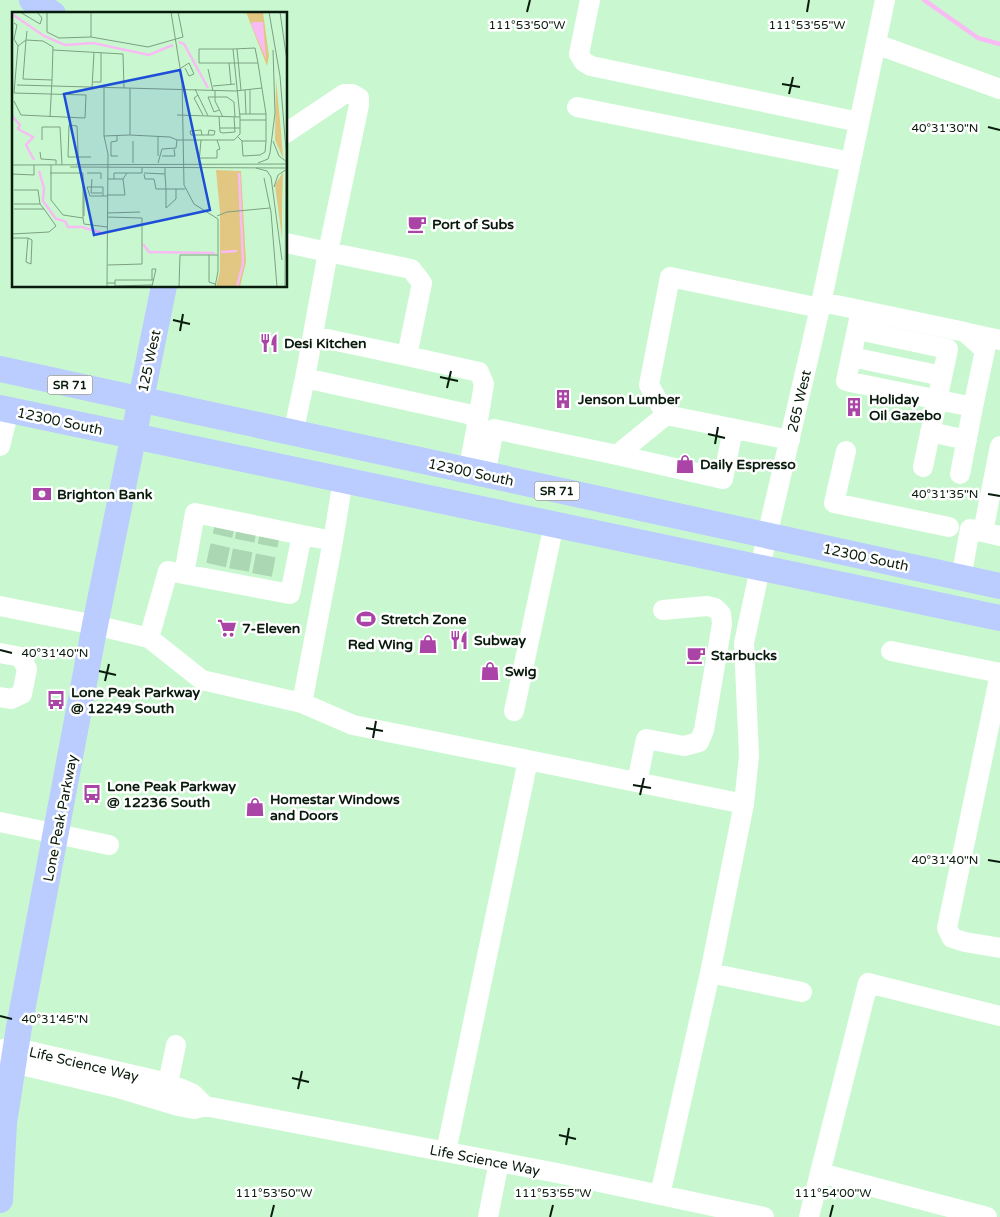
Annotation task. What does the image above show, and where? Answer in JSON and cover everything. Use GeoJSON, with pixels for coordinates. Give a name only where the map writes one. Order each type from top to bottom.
{"type":"FeatureCollection","features":[{"type":"Feature","properties":{"kind":"main road"},"geometry":{"type":"LineString","coordinates":[[32,0],[50,12]]}},
{"type":"Feature","properties":{"kind":"main road","name":"125 West"},"geometry":{"type":"LineString","coordinates":[[133,437],[164,288]]}},
{"type":"Feature","properties":{"kind":"main road","name":"12300 South"},"geometry":{"type":"LineString","coordinates":[[0,369],[140,401],[1000,586]]}},
{"type":"Feature","properties":{"kind":"main road","name":"12300 South"},"geometry":{"type":"LineString","coordinates":[[4,409],[1000,618]]}},
{"type":"Feature","properties":{"kind":"main road","name":"Lone Peak Parkway"},"geometry":{"type":"LineString","coordinates":[[0,1200],[7,1054],[57,834],[133,437]]}},
{"type":"Feature","properties":{"kind":"street"},"geometry":{"type":"LineString","coordinates":[[590,0],[579,54],[584,62],[592,66],[859,122]]}},
{"type":"Feature","properties":{"kind":"street","name":"265 West"},"geometry":{"type":"LineString","coordinates":[[660,1195],[710,973],[744,804],[749,756],[744,643],[821,305],[885,0]]}},
{"type":"Feature","properties":{"kind":"street"},"geometry":{"type":"LineString","coordinates":[[876,44],[1000,90]]}},
{"type":"Feature","properties":{"kind":"street"},"geometry":{"type":"LineString","coordinates":[[288,133],[344,94],[352,94],[359,98],[359,106],[328,252],[294,434]]}},
{"type":"Feature","properties":{"kind":"street"},"geometry":{"type":"LineString","coordinates":[[577,107],[851,162]]}},
{"type":"Feature","properties":{"kind":"street"},"geometry":{"type":"LineString","coordinates":[[288,243],[411,269],[422,283],[407,356]]}},
{"type":"Feature","properties":{"kind":"street"},"geometry":{"type":"LineString","coordinates":[[666,416],[649,385],[670,277],[821,305],[861,310],[1000,340]]}},
{"type":"Feature","properties":{"kind":"street"},"geometry":{"type":"LineString","coordinates":[[861,310],[846,381],[972,413]]}},
{"type":"Feature","properties":{"kind":"street"},"geometry":{"type":"LineString","coordinates":[[858,330],[948,349],[923,467]]}},
{"type":"Feature","properties":{"kind":"street"},"geometry":{"type":"LineString","coordinates":[[960,474],[985,350],[965,332]]}},
{"type":"Feature","properties":{"kind":"street"},"geometry":{"type":"LineString","coordinates":[[312,336],[479,372],[484,384],[478,420],[476,473]]}},
{"type":"Feature","properties":{"kind":"street"},"geometry":{"type":"LineString","coordinates":[[852,357],[942,376]]}},
{"type":"Feature","properties":{"kind":"street"},"geometry":{"type":"LineString","coordinates":[[305,378],[468,414],[478,420]]}},
{"type":"Feature","properties":{"kind":"street"},"geometry":{"type":"LineString","coordinates":[[0,446],[4,409]]}},
{"type":"Feature","properties":{"kind":"street"},"geometry":{"type":"LineString","coordinates":[[617,455],[666,416],[790,440]]}},
{"type":"Feature","properties":{"kind":"street"},"geometry":{"type":"LineString","coordinates":[[476,473],[494,429],[723,479],[734,429]]}},
{"type":"Feature","properties":{"kind":"street"},"geometry":{"type":"LineString","coordinates":[[930,432],[967,440]]}},
{"type":"Feature","properties":{"kind":"street"},"geometry":{"type":"LineString","coordinates":[[961,578],[970,530],[992,534],[1000,446]]}},
{"type":"Feature","properties":{"kind":"street"},"geometry":{"type":"LineString","coordinates":[[846,451],[834,503],[949,527]]}},
{"type":"Feature","properties":{"kind":"street"},"geometry":{"type":"LineString","coordinates":[[302,703],[343,480]]}},
{"type":"Feature","properties":{"kind":"street"},"geometry":{"type":"LineString","coordinates":[[184,574],[195,513],[225,524],[270,533],[302,535],[333,541]]}},
{"type":"Feature","properties":{"kind":"street"},"geometry":{"type":"LineString","coordinates":[[514,711],[554,524]]}},
{"type":"Feature","properties":{"kind":"street"},"geometry":{"type":"LineString","coordinates":[[149,638],[168,571],[184,574],[215,572],[260,581],[290,594],[302,535]]}},
{"type":"Feature","properties":{"kind":"street"},"geometry":{"type":"LineString","coordinates":[[0,606],[96,625],[149,638],[202,680],[302,703],[353,725],[744,804]]}},
{"type":"Feature","properties":{"kind":"street"},"geometry":{"type":"LineString","coordinates":[[637,782],[646,739],[684,746],[699,742],[704,730],[722,624],[722,614],[716,608],[707,606],[663,610]]}},
{"type":"Feature","properties":{"kind":"street"},"geometry":{"type":"LineString","coordinates":[[891,651],[1000,674],[947,928],[952,938],[1000,948]]}},
{"type":"Feature","properties":{"kind":"street"},"geometry":{"type":"LineString","coordinates":[[0,653],[21,657],[27,669],[22,694],[10,699],[0,697]]}},
{"type":"Feature","properties":{"kind":"street"},"geometry":{"type":"LineString","coordinates":[[446,1152],[528,760]]}},
{"type":"Feature","properties":{"kind":"street"},"geometry":{"type":"LineString","coordinates":[[0,822],[109,845]]}},
{"type":"Feature","properties":{"kind":"street"},"geometry":{"type":"LineString","coordinates":[[710,973],[802,992]]}},
{"type":"Feature","properties":{"kind":"street"},"geometry":{"type":"LineString","coordinates":[[809,1217],[868,983],[1000,1016]]}},
{"type":"Feature","properties":{"kind":"street"},"geometry":{"type":"LineString","coordinates":[[168,1084],[176,1045]]}},
{"type":"Feature","properties":{"kind":"street","name":"Life Science Way"},"geometry":{"type":"LineString","coordinates":[[7,1054],[168,1084],[193,1094],[205,1106]]}},
{"type":"Feature","properties":{"kind":"street","name":"Life Science Way"},"geometry":{"type":"LineString","coordinates":[[7,1054],[178,1106],[194,1109],[205,1106],[499,1162],[759,1216]]}},
{"type":"Feature","properties":{"kind":"street"},"geometry":{"type":"LineString","coordinates":[[488,1217],[499,1162]]}},
{"type":"Feature","properties":{"kind":"street"},"geometry":{"type":"LineString","coordinates":[[820,1173],[987,1217]]}},
{"type":"Feature","properties":{"kind":"waterway"},"geometry":{"type":"LineString","coordinates":[[924,0],[978,38],[1000,44]]}},
{"type":"Feature","properties":{"kind":"tunnel"},"geometry":{"type":"LineString","coordinates":[[216,565],[224,529]]}},
{"type":"Feature","properties":{"kind":"tunnel"},"geometry":{"type":"LineString","coordinates":[[239,570],[246,533]]}},
{"type":"Feature","properties":{"kind":"tunnel"},"geometry":{"type":"LineString","coordinates":[[262,575],[269,538]]}},
{"type":"Feature","properties":{"kind":"place","name":"Port of Subs"},"geometry":{"type":"Point","coordinates":[417,224]}},
{"type":"Feature","properties":{"kind":"place","name":"Desi Kitchen"},"geometry":{"type":"Point","coordinates":[269,343]}},
{"type":"Feature","properties":{"kind":"place","name":"Jenson Lumber"},"geometry":{"type":"Point","coordinates":[563,399]}},
{"type":"Feature","properties":{"kind":"place","name":"Holiday Oil Gazebo"},"geometry":{"type":"Point","coordinates":[854,407]}},
{"type":"Feature","properties":{"kind":"place","name":"Daily Espresso"},"geometry":{"type":"Point","coordinates":[685,464]}},
{"type":"Feature","properties":{"kind":"place","name":"Brighton Bank"},"geometry":{"type":"Point","coordinates":[42,494]}},
{"type":"Feature","properties":{"kind":"place","name":"Stretch Zone"},"geometry":{"type":"Point","coordinates":[366,619]}},
{"type":"Feature","properties":{"kind":"place","name":"7-Eleven"},"geometry":{"type":"Point","coordinates":[227,628]}},
{"type":"Feature","properties":{"kind":"place","name":"Subway"},"geometry":{"type":"Point","coordinates":[459,640]}},
{"type":"Feature","properties":{"kind":"place","name":"Red Wing"},"geometry":{"type":"Point","coordinates":[428,644]}},
{"type":"Feature","properties":{"kind":"place","name":"Starbucks"},"geometry":{"type":"Point","coordinates":[696,655]}},
{"type":"Feature","properties":{"kind":"place","name":"Swig"},"geometry":{"type":"Point","coordinates":[490,671]}},
{"type":"Feature","properties":{"kind":"place","name":"Lone Peak Parkway @ 12249 South"},"geometry":{"type":"Point","coordinates":[56,700]}},
{"type":"Feature","properties":{"kind":"place","name":"Lone Peak Parkway @ 12236 South"},"geometry":{"type":"Point","coordinates":[92,794]}},
{"type":"Feature","properties":{"kind":"place","name":"Homestar Windows and Doors"},"geometry":{"type":"Point","coordinates":[255,807]}}]}
